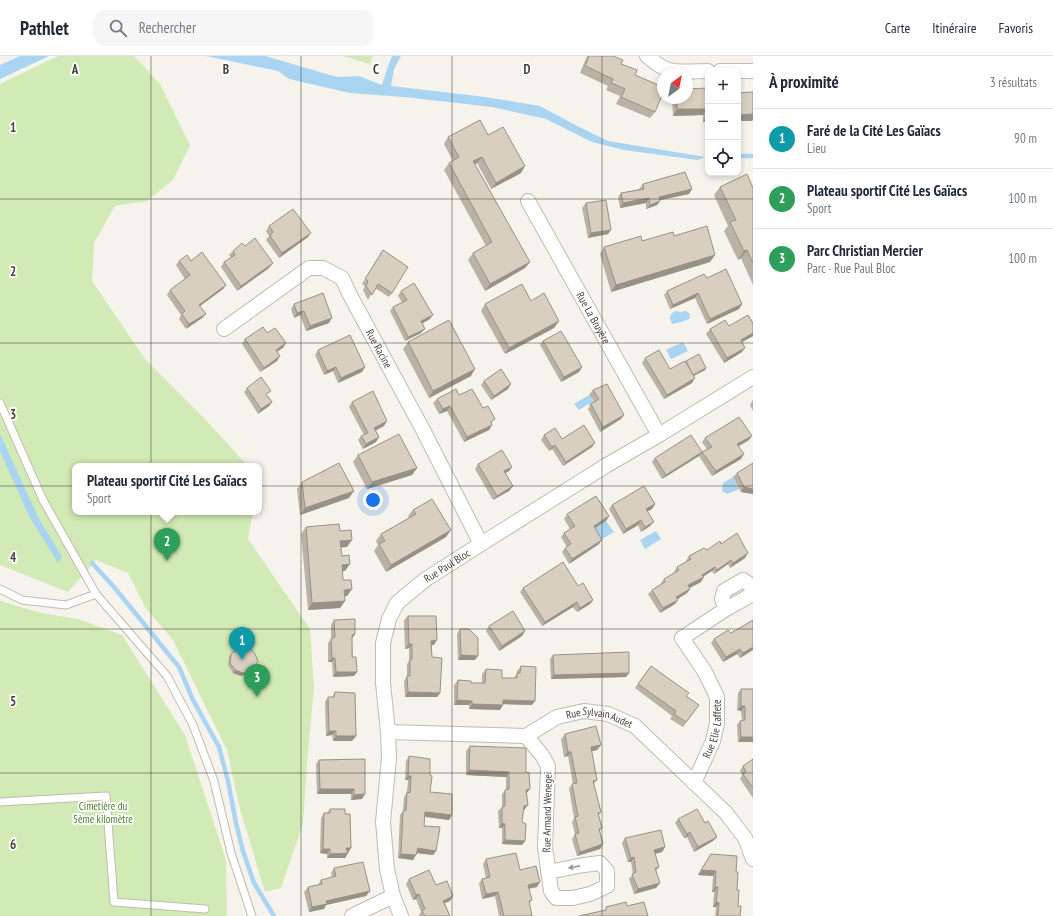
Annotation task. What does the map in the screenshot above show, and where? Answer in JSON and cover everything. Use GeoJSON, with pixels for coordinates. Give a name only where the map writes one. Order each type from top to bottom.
{"type":"FeatureCollection","features":[{"type":"Feature","properties":{"kind":"street"},"geometry":{"type":"LineString","coordinates":[[647,56],[668,70],[682,72],[705,71]]}},
{"type":"Feature","properties":{"kind":"street"},"geometry":{"type":"LineString","coordinates":[[741,71],[753,71]]}},
{"type":"Feature","properties":{"kind":"street","name":"Rue La Bruyère"},"geometry":{"type":"LineString","coordinates":[[528,201],[659,435]]}},
{"type":"Feature","properties":{"kind":"street","name":"Rue Racine"},"geometry":{"type":"LineString","coordinates":[[224,329],[309,268],[323,268],[342,278],[481,544]]}},
{"type":"Feature","properties":{"kind":"street","name":"Rue Paul Bloc"},"geometry":{"type":"LineString","coordinates":[[401,916],[393,896],[387,869],[383,822],[389,758],[383,683],[383,644],[389,618],[397,603],[426,579],[481,544],[607,465],[753,377]]}},
{"type":"Feature","properties":{"kind":"street","name":"Rue Elie Laffete"},"geometry":{"type":"LineString","coordinates":[[694,783],[713,741],[717,723],[717,697],[705,672],[682,638],[726,609]]}},
{"type":"Feature","properties":{"kind":"street","name":"Rue Sylvain Audet"},"geometry":{"type":"LineString","coordinates":[[526,736],[556,717],[584,711],[608,714],[635,726],[726,813],[745,838],[753,859]]}},
{"type":"Feature","properties":{"kind":"street"},"geometry":{"type":"LineString","coordinates":[[388,732],[526,736]]}},
{"type":"Feature","properties":{"kind":"street","name":"Rue Armand Wenegei"},"geometry":{"type":"LineString","coordinates":[[526,736],[542,755],[548,766],[545,847],[548,872]]}},
{"type":"Feature","properties":{"kind":"street"},"geometry":{"type":"LineString","coordinates":[[352,916],[393,896]]}},
{"type":"Feature","properties":{"kind":"lane"},"geometry":{"type":"LineString","coordinates":[[0,403],[43,500],[96,594],[167,676],[192,725],[214,781],[231,853],[252,916]]}},
{"type":"Feature","properties":{"kind":"lane"},"geometry":{"type":"LineString","coordinates":[[0,589],[22,600],[66,606],[96,594]]}},
{"type":"Feature","properties":{"kind":"lane"},"geometry":{"type":"LineString","coordinates":[[0,802],[106,796],[114,902],[204,909]]}},
{"type":"Feature","properties":{"kind":"green space"},"geometry":{"type":"Polygon","coordinates":[[[58,56],[134,56],[160,84],[190,145],[173,180],[147,201],[115,206],[94,243],[92,281],[145,359],[203,417],[245,463],[72,463],[72,515],[252,515],[248,539],[310,629],[314,687],[303,824],[281,888],[265,892],[240,809],[227,750],[173,640],[145,607],[128,573],[96,560],[68,592],[0,565],[0,84],[58,56]]]}},
{"type":"Feature","properties":{"kind":"green space"},"geometry":{"type":"Polygon","coordinates":[[[343,56],[373,56],[370,64],[343,56]]]}},
{"type":"Feature","properties":{"kind":"green space","name":"Cimetière du 5ème kilomètre"},"geometry":{"type":"Polygon","coordinates":[[[0,601],[41,613],[78,619],[122,635],[185,735],[226,860],[227,916],[0,916],[0,601]]]}},
{"type":"Feature","properties":{"kind":"water"},"geometry":{"type":"Polygon","coordinates":[[[20,56],[49,56],[0,79],[0,65],[20,56]]]}},
{"type":"Feature","properties":{"kind":"water"},"geometry":{"type":"Polygon","coordinates":[[[206,56],[265,56],[337,77],[359,76],[382,85],[392,56],[401,56],[394,69],[391,86],[485,97],[540,106],[608,141],[705,157],[698,160],[624,150],[592,142],[546,119],[492,107],[404,97],[350,93],[289,79],[278,71],[206,56]]]}},
{"type":"Feature","properties":{"kind":"water"},"geometry":{"type":"Polygon","coordinates":[[[675,311],[686,311],[690,314],[689,319],[672,324],[670,318],[671,314],[675,311]]]}},
{"type":"Feature","properties":{"kind":"water"},"geometry":{"type":"Polygon","coordinates":[[[683,342],[688,351],[671,359],[666,350],[683,342]]]}},
{"type":"Feature","properties":{"kind":"water"},"geometry":{"type":"Polygon","coordinates":[[[589,395],[596,404],[591,407],[588,404],[579,410],[574,404],[589,395]]]}},
{"type":"Feature","properties":{"kind":"water"},"geometry":{"type":"Polygon","coordinates":[[[0,434],[38,517],[62,557],[58,563],[29,516],[0,451],[0,434]]]}},
{"type":"Feature","properties":{"kind":"water"},"geometry":{"type":"Polygon","coordinates":[[[733,477],[739,489],[728,494],[722,491],[723,483],[733,477]]]}},
{"type":"Feature","properties":{"kind":"water"},"geometry":{"type":"Polygon","coordinates":[[[606,521],[614,532],[597,542],[590,531],[606,521]]]}},
{"type":"Feature","properties":{"kind":"water"},"geometry":{"type":"Polygon","coordinates":[[[656,531],[661,539],[645,549],[640,540],[656,531]]]}},
{"type":"Feature","properties":{"kind":"building"},"geometry":{"type":"Polygon","coordinates":[[[589,56],[613,56],[623,60],[621,64],[637,70],[635,75],[657,84],[657,104],[658,104],[655,112],[621,97],[625,89],[611,83],[613,79],[585,66],[589,56]]]}},
{"type":"Feature","properties":{"kind":"building"},"geometry":{"type":"Polygon","coordinates":[[[705,88],[705,109],[677,109],[677,104],[693,104],[693,89],[705,88]]]}},
{"type":"Feature","properties":{"kind":"building"},"geometry":{"type":"Polygon","coordinates":[[[753,92],[753,114],[741,115],[741,93],[753,92]]]}},
{"type":"Feature","properties":{"kind":"building"},"geometry":{"type":"Polygon","coordinates":[[[480,120],[488,135],[503,127],[525,166],[496,183],[482,157],[473,161],[530,262],[490,284],[473,253],[492,242],[449,163],[459,157],[448,137],[480,120]]]}},
{"type":"Feature","properties":{"kind":"building"},"geometry":{"type":"Polygon","coordinates":[[[685,172],[692,189],[659,197],[660,201],[650,205],[649,198],[623,203],[621,193],[644,189],[643,184],[685,172]]]}},
{"type":"Feature","properties":{"kind":"building"},"geometry":{"type":"Polygon","coordinates":[[[747,174],[753,188],[753,263],[747,250],[744,251],[730,222],[736,220],[720,187],[747,174]]]}},
{"type":"Feature","properties":{"kind":"building"},"geometry":{"type":"Polygon","coordinates":[[[606,200],[611,230],[591,233],[586,203],[606,200]]]}},
{"type":"Feature","properties":{"kind":"building"},"geometry":{"type":"Polygon","coordinates":[[[293,209],[311,233],[282,253],[270,236],[273,232],[269,226],[293,209]]]}},
{"type":"Feature","properties":{"kind":"building"},"geometry":{"type":"Polygon","coordinates":[[[707,226],[715,255],[616,285],[604,247],[641,236],[642,241],[673,232],[674,236],[707,226]]]}},
{"type":"Feature","properties":{"kind":"building"},"geometry":{"type":"Polygon","coordinates":[[[255,238],[273,263],[241,286],[224,262],[235,255],[233,251],[242,243],[245,246],[255,238]]]}},
{"type":"Feature","properties":{"kind":"building"},"geometry":{"type":"Polygon","coordinates":[[[383,250],[408,267],[392,293],[378,284],[372,295],[366,286],[368,281],[365,279],[383,250]]]}},
{"type":"Feature","properties":{"kind":"building"},"geometry":{"type":"Polygon","coordinates":[[[202,252],[226,285],[199,305],[206,314],[189,324],[182,314],[185,311],[170,290],[190,275],[179,261],[187,255],[191,261],[202,252]]]}},
{"type":"Feature","properties":{"kind":"building"},"geometry":{"type":"Polygon","coordinates":[[[726,269],[742,304],[710,319],[698,293],[673,305],[667,291],[704,274],[707,278],[726,269]]]}},
{"type":"Feature","properties":{"kind":"building"},"geometry":{"type":"Polygon","coordinates":[[[414,283],[433,315],[421,321],[425,329],[408,337],[393,307],[407,300],[401,291],[414,283]]]}},
{"type":"Feature","properties":{"kind":"building"},"geometry":{"type":"Polygon","coordinates":[[[522,284],[531,301],[544,293],[559,321],[509,348],[485,304],[522,284]]]}},
{"type":"Feature","properties":{"kind":"building"},"geometry":{"type":"Polygon","coordinates":[[[323,293],[332,318],[310,326],[304,311],[297,313],[294,304],[323,293]]]}},
{"type":"Feature","properties":{"kind":"building"},"geometry":{"type":"Polygon","coordinates":[[[748,315],[753,323],[753,333],[741,340],[745,348],[727,358],[710,329],[725,320],[729,326],[748,315]]]}},
{"type":"Feature","properties":{"kind":"building"},"geometry":{"type":"Polygon","coordinates":[[[449,320],[475,369],[433,391],[408,342],[449,320]]]}},
{"type":"Feature","properties":{"kind":"building"},"geometry":{"type":"Polygon","coordinates":[[[263,327],[267,333],[275,328],[286,343],[276,350],[280,356],[264,368],[245,339],[263,327]]]}},
{"type":"Feature","properties":{"kind":"building"},"geometry":{"type":"Polygon","coordinates":[[[561,331],[582,367],[564,377],[543,341],[561,331]]]}},
{"type":"Feature","properties":{"kind":"building"},"geometry":{"type":"Polygon","coordinates":[[[350,335],[365,367],[341,378],[336,367],[327,371],[318,350],[350,335]]]}},
{"type":"Feature","properties":{"kind":"building"},"geometry":{"type":"Polygon","coordinates":[[[659,350],[670,369],[685,361],[695,378],[667,395],[645,358],[659,350]]]}},
{"type":"Feature","properties":{"kind":"building"},"geometry":{"type":"Polygon","coordinates":[[[699,354],[706,368],[693,375],[686,361],[699,354]]]}},
{"type":"Feature","properties":{"kind":"building"},"geometry":{"type":"Polygon","coordinates":[[[501,369],[511,384],[494,396],[484,381],[501,369]]]}},
{"type":"Feature","properties":{"kind":"building"},"geometry":{"type":"Polygon","coordinates":[[[261,377],[271,391],[266,394],[272,402],[261,409],[247,388],[261,377]]]}},
{"type":"Feature","properties":{"kind":"building"},"geometry":{"type":"Polygon","coordinates":[[[607,384],[624,415],[603,427],[591,404],[599,399],[593,390],[607,384]]]}},
{"type":"Feature","properties":{"kind":"building"},"geometry":{"type":"Polygon","coordinates":[[[456,389],[459,395],[472,389],[483,408],[488,406],[495,419],[491,422],[492,425],[467,437],[450,406],[443,409],[437,399],[456,389]]]}},
{"type":"Feature","properties":{"kind":"building"},"geometry":{"type":"Polygon","coordinates":[[[373,391],[387,421],[374,428],[379,437],[366,444],[361,436],[368,433],[352,402],[373,391]]]}},
{"type":"Feature","properties":{"kind":"building"},"geometry":{"type":"Polygon","coordinates":[[[739,417],[752,436],[737,444],[744,454],[716,471],[702,452],[712,447],[705,438],[739,417]]]}},
{"type":"Feature","properties":{"kind":"building"},"geometry":{"type":"Polygon","coordinates":[[[584,425],[595,443],[566,462],[555,445],[552,447],[544,435],[555,428],[562,439],[584,425]]]}},
{"type":"Feature","properties":{"kind":"building"},"geometry":{"type":"Polygon","coordinates":[[[399,434],[417,468],[372,482],[358,455],[399,434]]]}},
{"type":"Feature","properties":{"kind":"building"},"geometry":{"type":"Polygon","coordinates":[[[691,435],[702,452],[666,475],[655,458],[691,435]]]}},
{"type":"Feature","properties":{"kind":"building"},"geometry":{"type":"Polygon","coordinates":[[[502,450],[512,467],[504,471],[513,486],[497,496],[478,464],[502,450]]]}},
{"type":"Feature","properties":{"kind":"building"},"geometry":{"type":"Polygon","coordinates":[[[339,463],[354,491],[305,508],[302,482],[339,463]]]}},
{"type":"Feature","properties":{"kind":"building"},"geometry":{"type":"Polygon","coordinates":[[[753,463],[753,489],[744,487],[737,473],[753,463]]]}},
{"type":"Feature","properties":{"kind":"building"},"geometry":{"type":"Polygon","coordinates":[[[644,486],[655,504],[646,509],[654,522],[645,527],[641,520],[626,529],[612,505],[644,486]]]}},
{"type":"Feature","properties":{"kind":"building"},"geometry":{"type":"Polygon","coordinates":[[[596,496],[609,516],[594,526],[602,540],[572,559],[565,548],[571,544],[564,533],[575,526],[567,514],[596,496]]]}},
{"type":"Feature","properties":{"kind":"building"},"geometry":{"type":"Polygon","coordinates":[[[432,499],[451,530],[391,565],[379,544],[385,541],[381,534],[416,514],[413,510],[432,499]]]}},
{"type":"Feature","properties":{"kind":"building"},"geometry":{"type":"Polygon","coordinates":[[[339,524],[340,531],[351,530],[352,540],[340,541],[342,556],[349,555],[350,564],[342,565],[343,580],[351,580],[352,589],[344,590],[345,601],[312,603],[306,527],[339,524]]]}},
{"type":"Feature","properties":{"kind":"building"},"geometry":{"type":"Polygon","coordinates":[[[737,533],[748,553],[733,563],[731,560],[717,570],[715,567],[702,575],[704,577],[688,585],[690,589],[676,597],[678,600],[663,608],[652,590],[665,582],[664,579],[679,570],[677,567],[691,559],[689,556],[704,548],[707,550],[720,541],[721,544],[737,533]]]}},
{"type":"Feature","properties":{"kind":"building"},"geometry":{"type":"Polygon","coordinates":[[[563,562],[578,586],[583,583],[593,600],[580,608],[577,602],[545,622],[523,588],[563,562]]]}},
{"type":"Feature","properties":{"kind":"building"},"geometry":{"type":"Polygon","coordinates":[[[513,611],[525,631],[502,646],[489,626],[513,611]]]}},
{"type":"Feature","properties":{"kind":"building"},"geometry":{"type":"Polygon","coordinates":[[[408,616],[436,616],[437,640],[431,641],[432,657],[442,658],[440,693],[408,692],[407,676],[410,676],[412,644],[409,644],[408,616]]]}},
{"type":"Feature","properties":{"kind":"building"},"geometry":{"type":"Polygon","coordinates":[[[355,619],[355,634],[352,635],[352,657],[356,657],[357,672],[336,672],[335,658],[332,658],[331,639],[335,637],[334,620],[355,619]]]}},
{"type":"Feature","properties":{"kind":"building"},"geometry":{"type":"Polygon","coordinates":[[[753,620],[753,647],[743,653],[740,649],[726,657],[714,639],[728,630],[731,633],[753,620]]]}},
{"type":"Feature","properties":{"kind":"building"},"geometry":{"type":"Polygon","coordinates":[[[460,629],[469,629],[478,638],[478,656],[461,655],[460,629]]]}},
{"type":"Feature","properties":{"kind":"building"},"geometry":{"type":"Polygon","coordinates":[[[239,647],[249,647],[255,654],[258,661],[253,670],[243,673],[235,670],[230,663],[231,654],[239,647]]]}},
{"type":"Feature","properties":{"kind":"building"},"geometry":{"type":"Polygon","coordinates":[[[629,652],[629,673],[554,675],[553,655],[629,652]]]}},
{"type":"Feature","properties":{"kind":"building"},"geometry":{"type":"Polygon","coordinates":[[[521,666],[536,667],[535,701],[503,700],[503,705],[472,704],[472,701],[457,700],[458,680],[471,681],[471,683],[485,683],[486,669],[502,670],[502,678],[517,678],[517,673],[520,673],[521,666]]]}},
{"type":"Feature","properties":{"kind":"building"},"geometry":{"type":"Polygon","coordinates":[[[651,666],[689,693],[686,696],[699,705],[686,722],[674,714],[676,711],[638,684],[651,666]]]}},
{"type":"Feature","properties":{"kind":"building"},"geometry":{"type":"Polygon","coordinates":[[[741,689],[753,689],[753,737],[741,737],[740,721],[745,720],[745,706],[741,706],[741,689]]]}},
{"type":"Feature","properties":{"kind":"building"},"geometry":{"type":"Polygon","coordinates":[[[335,692],[355,693],[356,736],[336,736],[336,731],[329,731],[328,697],[334,697],[335,692]]]}},
{"type":"Feature","properties":{"kind":"building"},"geometry":{"type":"Polygon","coordinates":[[[596,726],[601,745],[591,747],[597,780],[593,781],[601,812],[598,813],[602,828],[599,829],[603,844],[580,852],[575,834],[579,833],[575,817],[578,816],[572,784],[577,783],[571,752],[568,752],[565,734],[596,726]]]}},
{"type":"Feature","properties":{"kind":"building"},"geometry":{"type":"Polygon","coordinates":[[[470,746],[526,748],[526,772],[529,773],[530,789],[526,790],[528,805],[524,806],[522,822],[526,824],[525,841],[505,840],[505,824],[502,823],[502,807],[505,806],[505,790],[509,789],[509,772],[469,770],[470,746]]]}},
{"type":"Feature","properties":{"kind":"building"},"geometry":{"type":"Polygon","coordinates":[[[409,756],[430,759],[430,775],[432,776],[430,792],[452,794],[452,815],[425,812],[424,826],[440,827],[436,851],[418,848],[416,855],[401,854],[403,811],[406,810],[407,792],[410,793],[411,776],[408,776],[409,756]]]}},
{"type":"Feature","properties":{"kind":"building"},"geometry":{"type":"Polygon","coordinates":[[[365,759],[365,794],[354,795],[354,789],[320,789],[319,760],[365,759]]]}},
{"type":"Feature","properties":{"kind":"building"},"geometry":{"type":"Polygon","coordinates":[[[753,759],[753,788],[743,774],[746,772],[743,766],[753,759]]]}},
{"type":"Feature","properties":{"kind":"building"},"geometry":{"type":"Polygon","coordinates":[[[330,809],[345,809],[345,814],[350,814],[351,848],[346,848],[348,853],[330,854],[330,849],[323,849],[324,813],[330,813],[330,809]]]}},
{"type":"Feature","properties":{"kind":"building"},"geometry":{"type":"Polygon","coordinates":[[[697,809],[705,823],[708,821],[717,837],[698,847],[690,832],[687,834],[678,819],[697,809]]]}},
{"type":"Feature","properties":{"kind":"building"},"geometry":{"type":"Polygon","coordinates":[[[661,830],[665,847],[654,850],[659,867],[655,868],[660,883],[638,889],[632,874],[636,872],[634,857],[631,858],[625,838],[661,830]]]}},
{"type":"Feature","properties":{"kind":"building"},"geometry":{"type":"Polygon","coordinates":[[[516,853],[520,870],[536,866],[540,882],[528,885],[532,900],[529,901],[532,916],[504,916],[498,892],[486,894],[482,879],[490,877],[486,859],[516,853]]]}},
{"type":"Feature","properties":{"kind":"building"},"geometry":{"type":"Polygon","coordinates":[[[711,854],[737,856],[736,872],[738,872],[737,890],[739,890],[738,906],[741,906],[740,916],[718,916],[719,903],[716,902],[718,887],[715,887],[716,871],[701,870],[711,854]]]}},
{"type":"Feature","properties":{"kind":"building"},"geometry":{"type":"Polygon","coordinates":[[[363,862],[370,891],[326,901],[327,904],[312,907],[308,887],[322,884],[321,880],[336,876],[334,868],[363,862]]]}},
{"type":"Feature","properties":{"kind":"building"},"geometry":{"type":"Polygon","coordinates":[[[429,870],[436,885],[447,881],[453,896],[443,901],[450,916],[425,916],[422,911],[425,909],[419,894],[416,895],[409,879],[429,870]]]}},
{"type":"Feature","properties":{"kind":"building"},"geometry":{"type":"Polygon","coordinates":[[[626,902],[627,906],[644,902],[648,916],[579,916],[606,910],[606,907],[626,902]]]}},
{"type":"Feature","properties":{"kind":"waterway"},"geometry":{"type":"LineString","coordinates":[[741,156],[753,156]]}},
{"type":"Feature","properties":{"kind":"waterway"},"geometry":{"type":"LineString","coordinates":[[92,563],[114,587],[179,667],[193,700],[219,747],[243,851],[254,883],[274,916]]}},
{"type":"Feature","properties":{"kind":"place","name":"Plateau sportif Cité Les Gaïacs"},"geometry":{"type":"Point","coordinates":[167,561]}},
{"type":"Feature","properties":{"kind":"place","name":"Faré de la Cité Les Gaïacs"},"geometry":{"type":"Point","coordinates":[242,660]}},
{"type":"Feature","properties":{"kind":"place","name":"Parc Christian Mercier"},"geometry":{"type":"Point","coordinates":[257,697]}}]}
